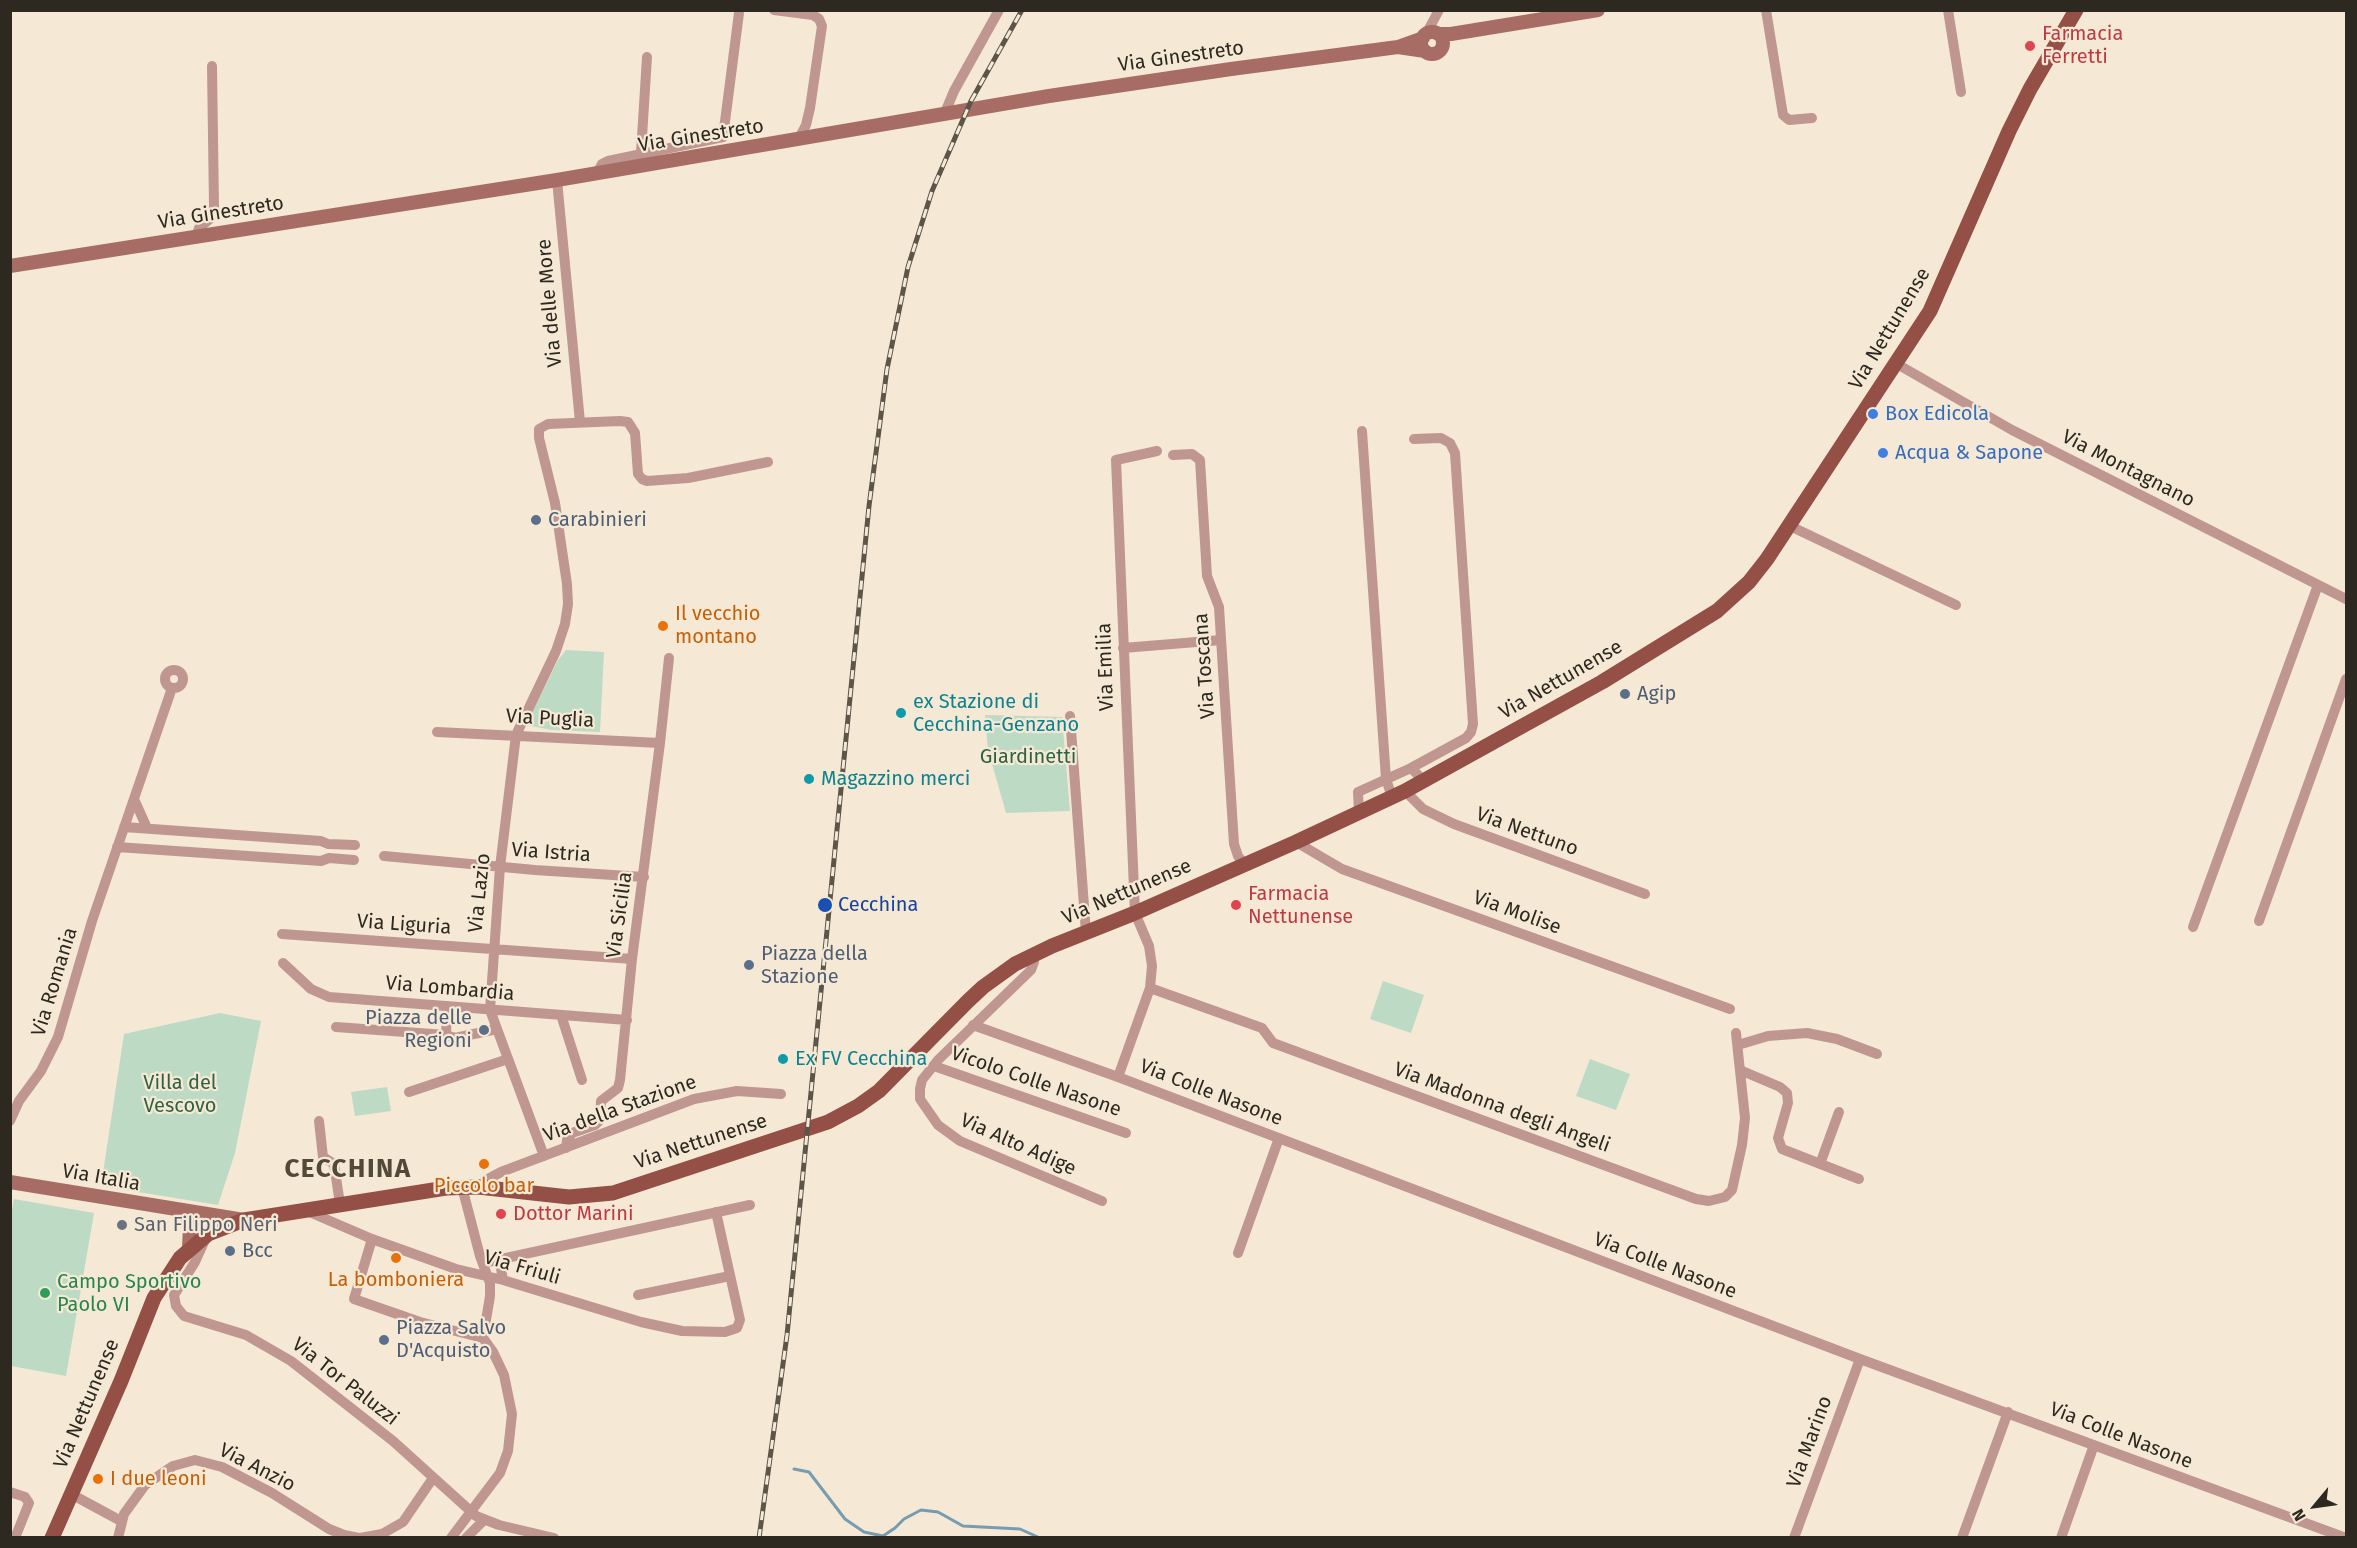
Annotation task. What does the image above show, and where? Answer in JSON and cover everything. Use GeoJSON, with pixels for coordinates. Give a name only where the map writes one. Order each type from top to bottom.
{"type":"FeatureCollection","features":[{"type":"Feature","properties":{"kind":"main road","name":"Via Nettunense"},"geometry":{"type":"LineString","coordinates":[[52,1538],[122,1380],[154,1298],[171,1270],[189,1248],[208,1234],[244,1220],[446,1188],[478,1187],[569,1197],[598,1195],[639,1186],[843,1115],[872,1097],[983,987],[1033,955],[1135,913],[1399,794],[1602,682],[1707,618],[1749,582],[1790,526],[1930,311],[2019,109],[2076,10]]}},
{"type":"Feature","properties":{"kind":"street"},"geometry":{"type":"LineString","coordinates":[[774,10],[813,15],[822,26],[809,114],[798,140]]}},
{"type":"Feature","properties":{"kind":"street"},"geometry":{"type":"LineString","coordinates":[[944,115],[954,91],[999,10]]}},
{"type":"Feature","properties":{"kind":"street"},"geometry":{"type":"LineString","coordinates":[[1431,41],[1439,10]]}},
{"type":"Feature","properties":{"kind":"street","name":"Via Ginestreto"},"geometry":{"type":"LineString","coordinates":[[10,266],[487,189],[557,180],[1049,96],[1398,47],[1457,33],[1598,10]]}},
{"type":"Feature","properties":{"kind":"street"},"geometry":{"type":"LineString","coordinates":[[1766,10],[1783,115],[1792,121],[1812,118]]}},
{"type":"Feature","properties":{"kind":"street"},"geometry":{"type":"LineString","coordinates":[[1948,10],[1961,92]]}},
{"type":"Feature","properties":{"kind":"street"},"geometry":{"type":"LineString","coordinates":[[597,173],[606,161],[723,137],[739,13]]}},
{"type":"Feature","properties":{"kind":"street"},"geometry":{"type":"LineString","coordinates":[[641,153],[647,57]]}},
{"type":"Feature","properties":{"kind":"street"},"geometry":{"type":"LineString","coordinates":[[196,237],[199,228],[210,219],[214,207],[212,66]]}},
{"type":"Feature","properties":{"kind":"street","name":"Via delle More"},"geometry":{"type":"LineString","coordinates":[[557,180],[580,422]]}},
{"type":"Feature","properties":{"kind":"street","name":"Via Montagnano"},"geometry":{"type":"LineString","coordinates":[[1897,364],[2007,427],[2346,599]]}},
{"type":"Feature","properties":{"kind":"street"},"geometry":{"type":"LineString","coordinates":[[580,422],[623,421],[631,424],[635,433],[638,474],[646,481],[688,478],[768,462]]}},
{"type":"Feature","properties":{"kind":"street","name":"Via Lazio"},"geometry":{"type":"LineString","coordinates":[[544,1156],[490,1010],[493,949],[516,735],[553,659],[562,634],[568,604],[553,491],[538,432],[546,424],[580,422]]}},
{"type":"Feature","properties":{"kind":"street"},"geometry":{"type":"LineString","coordinates":[[1362,431],[1386,779],[1399,794]]}},
{"type":"Feature","properties":{"kind":"street"},"geometry":{"type":"LineString","coordinates":[[1359,813],[1358,792],[1411,768],[1466,738],[1472,732],[1455,453],[1450,443],[1441,438],[1414,439]]}},
{"type":"Feature","properties":{"kind":"street","name":"Via Emilia"},"geometry":{"type":"LineString","coordinates":[[1135,913],[1116,460],[1157,451]]}},
{"type":"Feature","properties":{"kind":"street","name":"Via Toscana"},"geometry":{"type":"LineString","coordinates":[[1173,455],[1192,454],[1200,460],[1207,573],[1219,602],[1234,844],[1244,864]]}},
{"type":"Feature","properties":{"kind":"street"},"geometry":{"type":"LineString","coordinates":[[1790,526],[1956,605]]}},
{"type":"Feature","properties":{"kind":"street"},"geometry":{"type":"LineString","coordinates":[[2193,927],[2318,585]]}},
{"type":"Feature","properties":{"kind":"street"},"geometry":{"type":"LineString","coordinates":[[1123,648],[1221,640]]}},
{"type":"Feature","properties":{"kind":"street","name":"Via Sicilia"},"geometry":{"type":"LineString","coordinates":[[566,1148],[567,1140],[572,1133],[595,1125],[600,1120],[601,1101],[618,1088],[669,658]]}},
{"type":"Feature","properties":{"kind":"street"},"geometry":{"type":"LineString","coordinates":[[2259,921],[2346,679]]}},
{"type":"Feature","properties":{"kind":"street","name":"Via Romania"},"geometry":{"type":"LineString","coordinates":[[10,1121],[19,1101],[41,1071],[58,1037],[92,921],[172,688]]}},
{"type":"Feature","properties":{"kind":"street"},"geometry":{"type":"LineString","coordinates":[[1070,716],[1086,933]]}},
{"type":"Feature","properties":{"kind":"street","name":"Via Puglia"},"geometry":{"type":"LineString","coordinates":[[437,732],[660,743]]}},
{"type":"Feature","properties":{"kind":"street"},"geometry":{"type":"LineString","coordinates":[[1411,768],[1424,781]]}},
{"type":"Feature","properties":{"kind":"street","name":"Via Nettuno"},"geometry":{"type":"LineString","coordinates":[[1399,794],[1454,824],[1645,894]]}},
{"type":"Feature","properties":{"kind":"street"},"geometry":{"type":"LineString","coordinates":[[134,799],[147,828]]}},
{"type":"Feature","properties":{"kind":"street"},"geometry":{"type":"LineString","coordinates":[[124,827],[356,845]]}},
{"type":"Feature","properties":{"kind":"street","name":"Via Molise"},"geometry":{"type":"LineString","coordinates":[[1296,842],[1348,871],[1730,1009]]}},
{"type":"Feature","properties":{"kind":"street"},"geometry":{"type":"LineString","coordinates":[[117,847],[321,861],[329,858],[354,860]]}},
{"type":"Feature","properties":{"kind":"street","name":"Via Istria"},"geometry":{"type":"LineString","coordinates":[[384,856],[644,877]]}},
{"type":"Feature","properties":{"kind":"street"},"geometry":{"type":"LineString","coordinates":[[1118,1077],[1150,988],[1152,966],[1150,950],[1135,913]]}},
{"type":"Feature","properties":{"kind":"street","name":"Via Liguria"},"geometry":{"type":"LineString","coordinates":[[282,934],[632,960]]}},
{"type":"Feature","properties":{"kind":"street"},"geometry":{"type":"LineString","coordinates":[[934,1066],[1031,970],[1034,964],[1033,955]]}},
{"type":"Feature","properties":{"kind":"street","name":"Via Lombardia"},"geometry":{"type":"LineString","coordinates":[[283,963],[308,986],[326,996],[627,1020]]}},
{"type":"Feature","properties":{"kind":"street","name":"Via Madonna degli Angeli"},"geometry":{"type":"LineString","coordinates":[[1150,988],[1262,1028],[1273,1043],[1704,1200],[1713,1201],[1725,1197],[1734,1187],[1744,1126],[1737,1039],[1807,1033],[1837,1039],[1877,1054]]}},
{"type":"Feature","properties":{"kind":"street"},"geometry":{"type":"LineString","coordinates":[[446,1035],[447,1006]]}},
{"type":"Feature","properties":{"kind":"street"},"geometry":{"type":"LineString","coordinates":[[561,1015],[582,1080]]}},
{"type":"Feature","properties":{"kind":"street","name":"Via Colle Nasone"},"geometry":{"type":"LineString","coordinates":[[973,1025],[1118,1077],[1860,1359],[2346,1538]]}},
{"type":"Feature","properties":{"kind":"street"},"geometry":{"type":"LineString","coordinates":[[336,1027],[446,1035],[455,1038],[497,1029]]}},
{"type":"Feature","properties":{"kind":"street"},"geometry":{"type":"LineString","coordinates":[[409,1092],[508,1059]]}},
{"type":"Feature","properties":{"kind":"street","name":"Via Alto Adige"},"geometry":{"type":"LineString","coordinates":[[934,1066],[922,1080],[920,1099],[927,1112],[944,1131],[960,1142],[1102,1201]]}},
{"type":"Feature","properties":{"kind":"street","name":"Vicolo Colle Nasone"},"geometry":{"type":"LineString","coordinates":[[934,1066],[1126,1133]]}},
{"type":"Feature","properties":{"kind":"street"},"geometry":{"type":"LineString","coordinates":[[1740,1070],[1785,1091],[1788,1101],[1778,1136],[1779,1145],[1784,1150],[1859,1179]]}},
{"type":"Feature","properties":{"kind":"street","name":"Via della Stazione"},"geometry":{"type":"LineString","coordinates":[[478,1187],[496,1174],[709,1095],[737,1091],[781,1094]]}},
{"type":"Feature","properties":{"kind":"street"},"geometry":{"type":"LineString","coordinates":[[1820,1164],[1839,1112]]}},
{"type":"Feature","properties":{"kind":"street"},"geometry":{"type":"LineString","coordinates":[[318,1121],[323,1157],[333,1164],[340,1204]]}},
{"type":"Feature","properties":{"kind":"street"},"geometry":{"type":"LineString","coordinates":[[1238,1253],[1279,1138]]}},
{"type":"Feature","properties":{"kind":"street","name":"Via Italia"},"geometry":{"type":"LineString","coordinates":[[10,1182],[244,1220]]}},
{"type":"Feature","properties":{"kind":"street"},"geometry":{"type":"LineString","coordinates":[[451,1538],[500,1473],[508,1451],[512,1427],[511,1401],[507,1382],[499,1363],[483,1338],[490,1296],[488,1276],[462,1187]]}},
{"type":"Feature","properties":{"kind":"street"},"geometry":{"type":"LineString","coordinates":[[483,1263],[499,1257],[750,1205]]}},
{"type":"Feature","properties":{"kind":"street","name":"Via Friuli"},"geometry":{"type":"LineString","coordinates":[[304,1210],[372,1239],[456,1269],[503,1280],[673,1329],[725,1332],[737,1328],[740,1320],[730,1276]]}},
{"type":"Feature","properties":{"kind":"street"},"geometry":{"type":"LineString","coordinates":[[185,1212],[190,1226],[189,1248]]}},
{"type":"Feature","properties":{"kind":"street"},"geometry":{"type":"LineString","coordinates":[[638,1295],[730,1276],[716,1212]]}},
{"type":"Feature","properties":{"kind":"street","name":"Via Tor Paluzzi"},"geometry":{"type":"LineString","coordinates":[[208,1234],[195,1262],[174,1294],[176,1306],[187,1317],[246,1335],[291,1361],[354,1409],[470,1512],[484,1520],[554,1538]]}},
{"type":"Feature","properties":{"kind":"street"},"geometry":{"type":"LineString","coordinates":[[372,1239],[354,1299],[420,1322],[483,1338]]}},
{"type":"Feature","properties":{"kind":"street"},"geometry":{"type":"LineString","coordinates":[[499,1257],[503,1280]]}},
{"type":"Feature","properties":{"kind":"street","name":"Via Marino"},"geometry":{"type":"LineString","coordinates":[[1794,1538],[1860,1359]]}},
{"type":"Feature","properties":{"kind":"street"},"geometry":{"type":"LineString","coordinates":[[1962,1538],[2007,1412]]}},
{"type":"Feature","properties":{"kind":"street"},"geometry":{"type":"LineString","coordinates":[[2061,1538],[2094,1445]]}},
{"type":"Feature","properties":{"kind":"street","name":"Via Anzio"},"geometry":{"type":"LineString","coordinates":[[118,1538],[121,1521],[128,1508],[150,1480],[173,1466],[190,1461],[216,1464],[248,1480],[334,1531],[360,1538],[382,1534],[403,1522],[433,1478]]}},
{"type":"Feature","properties":{"kind":"street"},"geometry":{"type":"LineString","coordinates":[[10,1492],[25,1497],[29,1503],[15,1538]]}},
{"type":"Feature","properties":{"kind":"street"},"geometry":{"type":"LineString","coordinates":[[71,1494],[121,1521]]}},
{"type":"Feature","properties":{"kind":"street"},"geometry":{"type":"LineString","coordinates":[[466,1538],[484,1520]]}},
{"type":"Feature","properties":{"kind":"green space"},"geometry":{"type":"Polygon","coordinates":[[[566,650],[604,652],[600,732],[552,730],[531,726],[528,721],[558,660],[566,650]]]}},
{"type":"Feature","properties":{"kind":"green space","name":"Giardinetti"},"geometry":{"type":"Polygon","coordinates":[[[985,715],[1062,717],[1070,811],[1006,813],[988,750],[985,715]]]}},
{"type":"Feature","properties":{"kind":"green space"},"geometry":{"type":"Polygon","coordinates":[[[1383,981],[1424,995],[1411,1033],[1370,1019],[1383,981]]]}},
{"type":"Feature","properties":{"kind":"green space","name":"Villa del Vescovo"},"geometry":{"type":"Polygon","coordinates":[[[220,1013],[261,1021],[235,1153],[218,1205],[101,1186],[124,1034],[220,1013]]]}},
{"type":"Feature","properties":{"kind":"green space"},"geometry":{"type":"Polygon","coordinates":[[[1590,1059],[1630,1074],[1616,1110],[1576,1096],[1590,1059]]]}},
{"type":"Feature","properties":{"kind":"green space"},"geometry":{"type":"Polygon","coordinates":[[[387,1087],[391,1111],[355,1116],[351,1092],[387,1087]]]}},
{"type":"Feature","properties":{"kind":"green space","name":"Campo Sportivo Paolo VI"},"geometry":{"type":"Polygon","coordinates":[[[14,1199],[94,1213],[66,1376],[11,1366],[10,1220],[14,1199]]]}},
{"type":"Feature","properties":{"kind":"waterway"},"geometry":{"type":"LineString","coordinates":[[794,1469],[809,1472],[845,1519],[864,1532],[883,1536],[904,1519],[921,1510],[938,1512],[963,1526],[1020,1529],[1040,1538]]}},
{"type":"Feature","properties":{"kind":"railway"},"geometry":{"type":"LineString","coordinates":[[759,1538],[787,1335],[869,506],[887,369],[908,267],[932,191],[971,101],[1022,10]]}},
{"type":"Feature","properties":{"kind":"place","name":"Farmacia Ferretti"},"geometry":{"type":"Point","coordinates":[2030,46]}},
{"type":"Feature","properties":{"kind":"place","name":"Box Edicola"},"geometry":{"type":"Point","coordinates":[1873,414]}},
{"type":"Feature","properties":{"kind":"place","name":"Acqua & Sapone"},"geometry":{"type":"Point","coordinates":[1883,453]}},
{"type":"Feature","properties":{"kind":"place","name":"Carabinieri"},"geometry":{"type":"Point","coordinates":[536,520]}},
{"type":"Feature","properties":{"kind":"place","name":"Il vecchio montano"},"geometry":{"type":"Point","coordinates":[663,626]}},
{"type":"Feature","properties":{"kind":"place","name":"Agip"},"geometry":{"type":"Point","coordinates":[1625,694]}},
{"type":"Feature","properties":{"kind":"place","name":"ex Stazione di Cecchina-Genzano"},"geometry":{"type":"Point","coordinates":[901,713]}},
{"type":"Feature","properties":{"kind":"place","name":"Magazzino merci"},"geometry":{"type":"Point","coordinates":[809,779]}},
{"type":"Feature","properties":{"kind":"place","name":"Cecchina"},"geometry":{"type":"Point","coordinates":[825,905]}},
{"type":"Feature","properties":{"kind":"place","name":"Farmacia Nettunense"},"geometry":{"type":"Point","coordinates":[1236,905]}},
{"type":"Feature","properties":{"kind":"place","name":"Piazza della Stazione"},"geometry":{"type":"Point","coordinates":[749,965]}},
{"type":"Feature","properties":{"kind":"place","name":"Piazza delle Regioni"},"geometry":{"type":"Point","coordinates":[484,1030]}},
{"type":"Feature","properties":{"kind":"place","name":"Ex FV Cecchina"},"geometry":{"type":"Point","coordinates":[783,1059]}},
{"type":"Feature","properties":{"kind":"place","name":"Piccolo bar"},"geometry":{"type":"Point","coordinates":[484,1164]}},
{"type":"Feature","properties":{"kind":"place","name":"Dottor Marini"},"geometry":{"type":"Point","coordinates":[501,1214]}},
{"type":"Feature","properties":{"kind":"place","name":"San Filippo Neri"},"geometry":{"type":"Point","coordinates":[122,1225]}},
{"type":"Feature","properties":{"kind":"place","name":"Bcc"},"geometry":{"type":"Point","coordinates":[230,1251]}},
{"type":"Feature","properties":{"kind":"place","name":"La bomboniera"},"geometry":{"type":"Point","coordinates":[396,1258]}},
{"type":"Feature","properties":{"kind":"place","name":"Campo Sportivo Paolo VI"},"geometry":{"type":"Point","coordinates":[45,1293]}},
{"type":"Feature","properties":{"kind":"place","name":"Piazza Salvo D'Acquisto"},"geometry":{"type":"Point","coordinates":[384,1340]}},
{"type":"Feature","properties":{"kind":"place","name":"I due leoni"},"geometry":{"type":"Point","coordinates":[98,1479]}},
{"type":"Feature","properties":{"kind":"district","name":"CECCHINA"},"geometry":{"type":"Point","coordinates":[348,1170]}}]}
